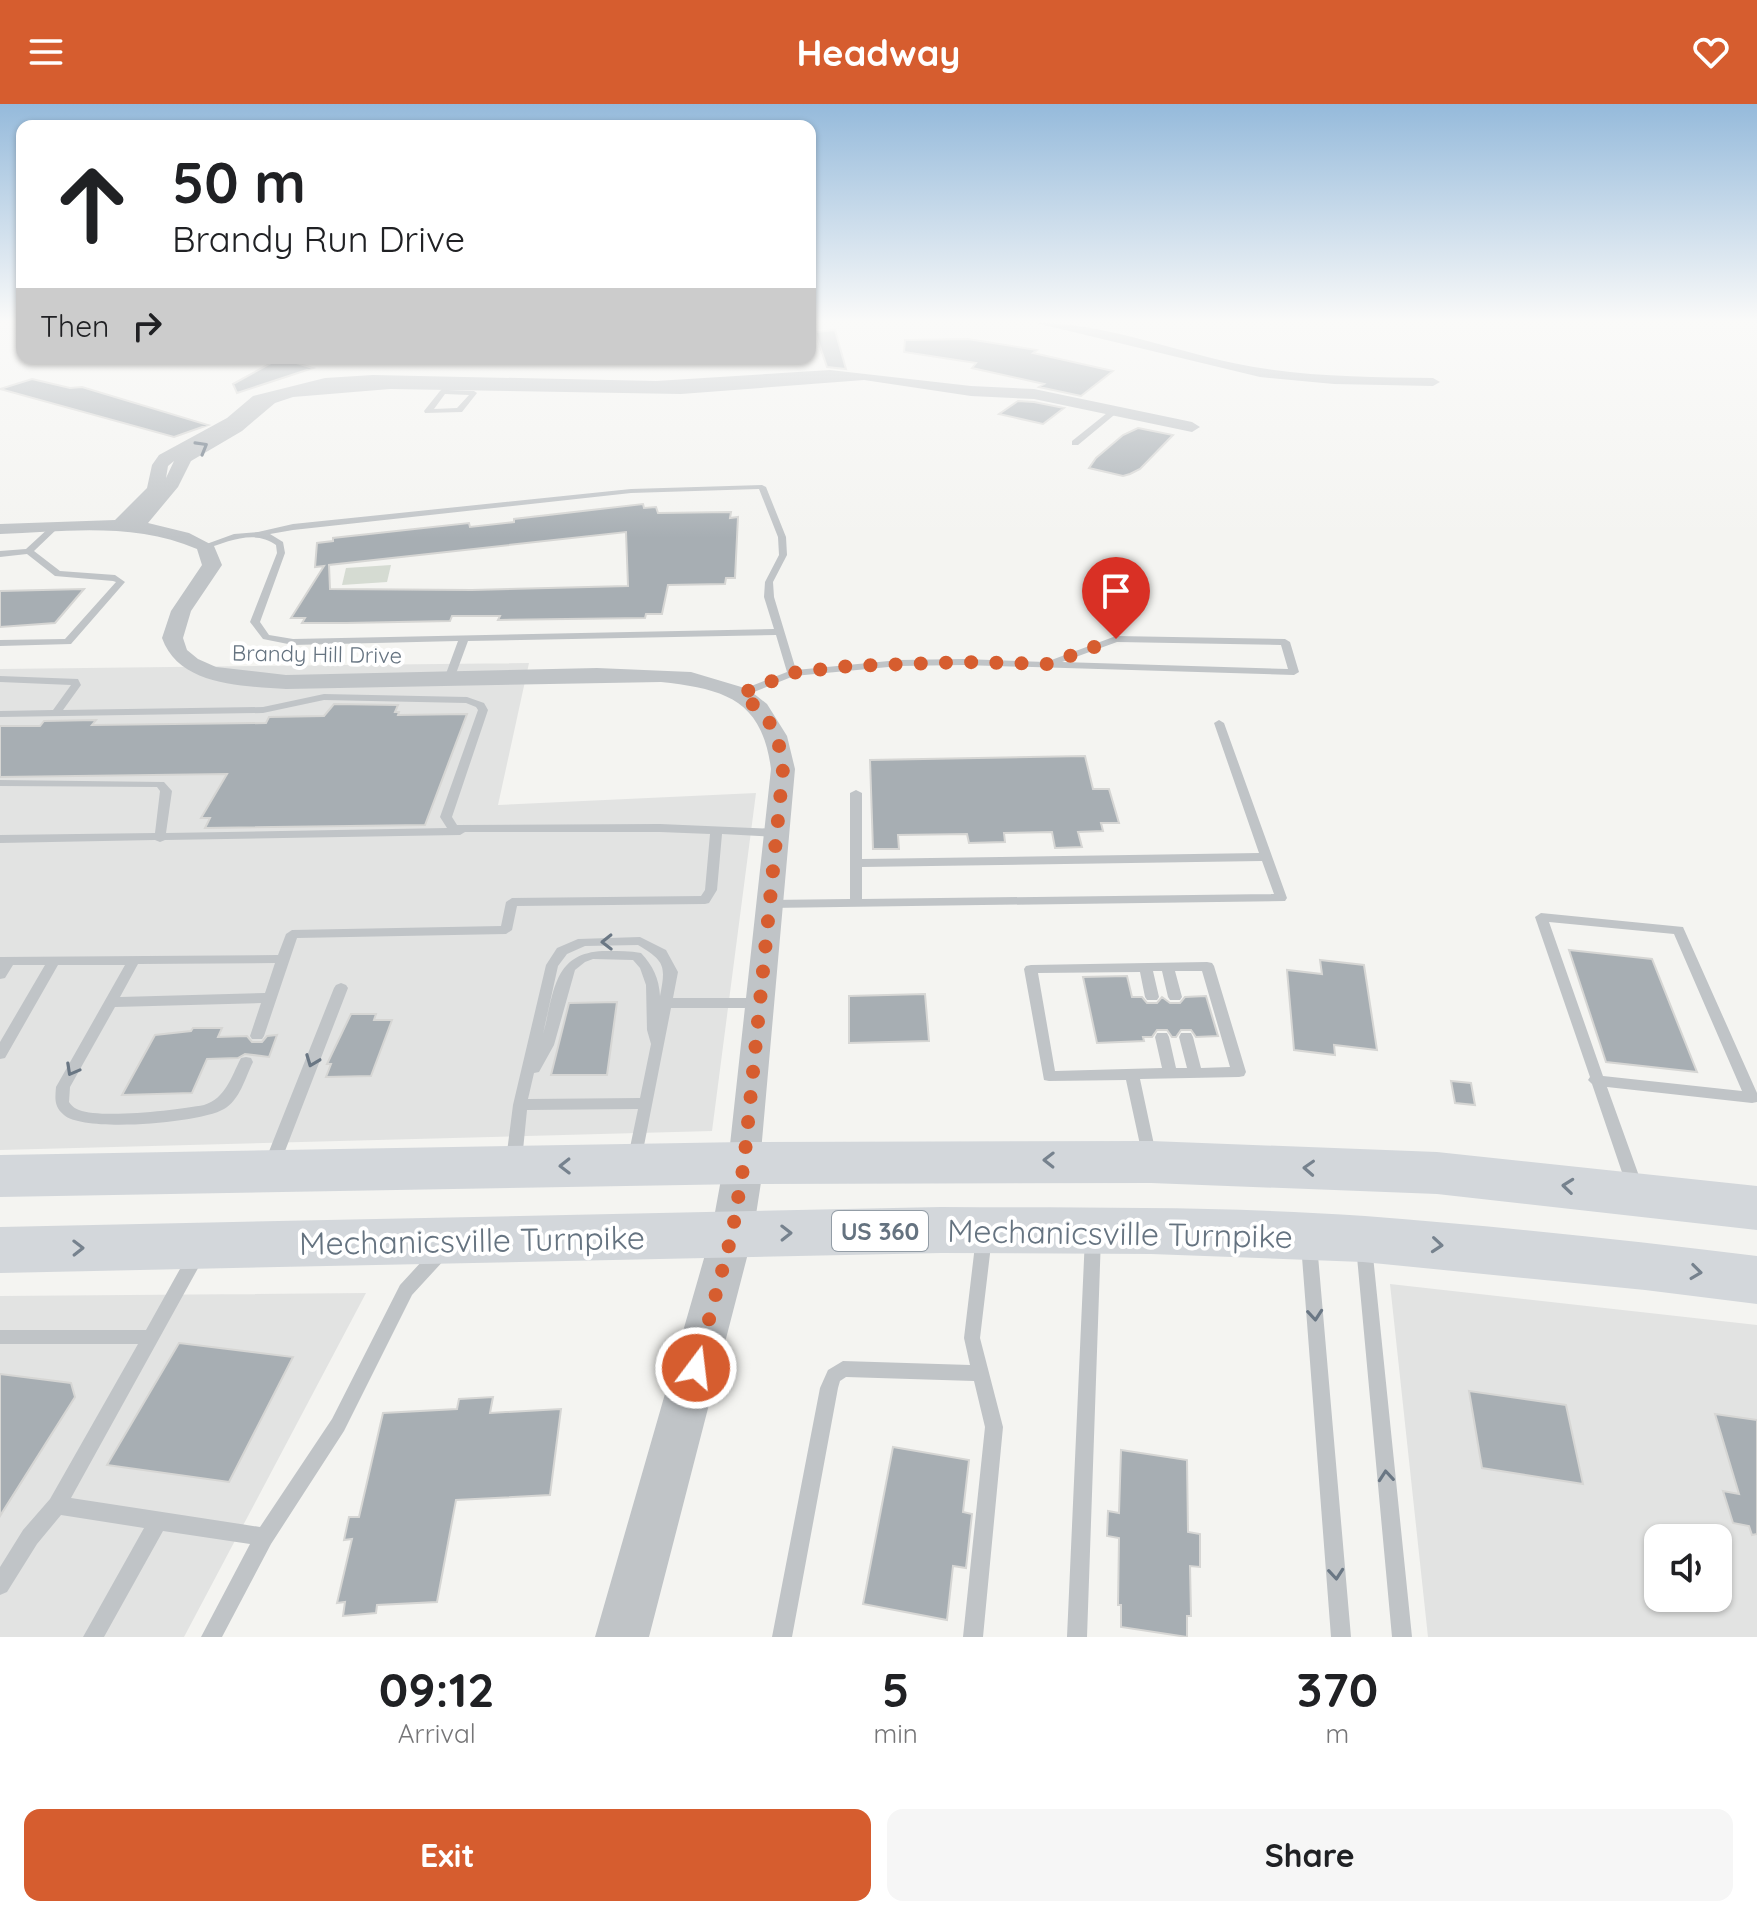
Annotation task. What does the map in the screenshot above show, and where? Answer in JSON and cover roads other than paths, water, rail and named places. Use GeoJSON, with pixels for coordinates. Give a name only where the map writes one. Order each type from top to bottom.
{"type":"FeatureCollection","features":[{"type":"Feature","properties":{"kind":"highway"},"geometry":{"type":"LineString","coordinates":[[0,1176],[744,1163],[1151,1162],[1437,1173],[1757,1208]]}},
{"type":"Feature","properties":{"kind":"highway","name":"Mechanicsville Turnpike"},"geometry":{"type":"LineString","coordinates":[[0,1250],[732,1234],[1093,1230],[1363,1239],[1631,1264],[1757,1280]]}},
{"type":"Feature","properties":{"kind":"street"},"geometry":{"type":"LineString","coordinates":[[127,526],[159,482],[160,465],[165,459],[223,427],[267,395]]}},
{"type":"Feature","properties":{"kind":"street"},"geometry":{"type":"LineString","coordinates":[[1037,395],[1192,427]]}},
{"type":"Feature","properties":{"kind":"street"},"geometry":{"type":"LineString","coordinates":[[0,529],[127,526],[186,536],[205,546]]}},
{"type":"Feature","properties":{"kind":"street","name":"Brandy Hill Drive"},"geometry":{"type":"LineString","coordinates":[[205,546],[212,565],[177,618],[172,636],[178,651],[193,665],[219,675],[246,680],[630,675],[678,679],[740,694]]}},
{"type":"Feature","properties":{"kind":"street"},"geometry":{"type":"LineString","coordinates":[[622,1637],[732,1234],[744,1163],[783,769],[780,743],[771,720],[740,694]]}},
{"type":"Feature","properties":{"kind":"lane"},"geometry":{"type":"LineString","coordinates":[[441,395],[428,411],[456,412],[473,395]]}},
{"type":"Feature","properties":{"kind":"lane"},"geometry":{"type":"LineString","coordinates":[[1075,443],[1115,411]]}},
{"type":"Feature","properties":{"kind":"lane"},"geometry":{"type":"LineString","coordinates":[[205,546],[248,534],[293,527],[631,491],[762,487],[782,537],[783,555],[769,582],[769,597],[792,673]]}},
{"type":"Feature","properties":{"kind":"lane"},"geometry":{"type":"LineString","coordinates":[[0,554],[29,551],[54,528]]}},
{"type":"Feature","properties":{"kind":"lane"},"geometry":{"type":"LineString","coordinates":[[260,534],[273,537],[280,544],[281,553],[255,622],[266,637],[293,642],[780,632]]}},
{"type":"Feature","properties":{"kind":"lane"},"geometry":{"type":"LineString","coordinates":[[0,643],[68,642],[121,582],[115,578],[58,574],[29,551]]}},
{"type":"Feature","properties":{"kind":"lane"},"geometry":{"type":"LineString","coordinates":[[449,679],[464,638]]}},
{"type":"Feature","properties":{"kind":"lane"},"geometry":{"type":"LineString","coordinates":[[740,694],[792,673],[899,663],[1294,672],[1285,642],[1116,639],[1048,664]]}},
{"type":"Feature","properties":{"kind":"lane"},"geometry":{"type":"LineString","coordinates":[[0,679],[74,681],[76,685],[56,713]]}},
{"type":"Feature","properties":{"kind":"lane"},"geometry":{"type":"LineString","coordinates":[[0,714],[263,710],[324,697],[475,702],[483,710],[446,817],[454,829],[463,831]]}},
{"type":"Feature","properties":{"kind":"lane"},"geometry":{"type":"LineString","coordinates":[[769,904],[1281,898],[1219,723]]}},
{"type":"Feature","properties":{"kind":"lane"},"geometry":{"type":"LineString","coordinates":[[0,783],[160,784],[166,791],[160,838]]}},
{"type":"Feature","properties":{"kind":"lane"},"geometry":{"type":"LineString","coordinates":[[856,793],[856,903]]}},
{"type":"Feature","properties":{"kind":"lane"},"geometry":{"type":"LineString","coordinates":[[0,839],[660,828],[777,833]]}},
{"type":"Feature","properties":{"kind":"lane"},"geometry":{"type":"LineString","coordinates":[[257,1036],[292,934],[506,930],[512,902],[705,900],[711,890],[716,831]]}},
{"type":"Feature","properties":{"kind":"lane"},"geometry":{"type":"LineString","coordinates":[[856,863],[1265,857]]}},
{"type":"Feature","properties":{"kind":"lane"},"geometry":{"type":"LineString","coordinates":[[1595,1080],[1752,1098],[1679,930],[1541,917],[1595,1080],[1637,1194]]}},
{"type":"Feature","properties":{"kind":"lane"},"geometry":{"type":"LineString","coordinates":[[513,1167],[520,1105],[552,965],[562,951],[583,942],[640,941],[661,953],[671,972],[635,1165]]}},
{"type":"Feature","properties":{"kind":"lane"},"geometry":{"type":"LineString","coordinates":[[527,1081],[547,1045],[565,978],[580,959],[624,955],[636,956],[643,962],[651,972],[654,989],[651,1024],[658,1044]]}},
{"type":"Feature","properties":{"kind":"lane"},"geometry":{"type":"LineString","coordinates":[[0,975],[4,961],[283,959]]}},
{"type":"Feature","properties":{"kind":"lane"},"geometry":{"type":"LineString","coordinates":[[134,960],[63,1087],[62,1103],[71,1114],[91,1118],[190,1114],[217,1107],[230,1097],[246,1062]]}},
{"type":"Feature","properties":{"kind":"lane"},"geometry":{"type":"LineString","coordinates":[[0,1054],[54,961]]}},
{"type":"Feature","properties":{"kind":"lane"},"geometry":{"type":"LineString","coordinates":[[1207,966],[1239,1072],[1049,1076],[1031,969],[1145,967],[1207,966]]}},
{"type":"Feature","properties":{"kind":"lane"},"geometry":{"type":"LineString","coordinates":[[1145,967],[1152,997]]}},
{"type":"Feature","properties":{"kind":"lane"},"geometry":{"type":"LineString","coordinates":[[1168,967],[1175,997]]}},
{"type":"Feature","properties":{"kind":"lane"},"geometry":{"type":"LineString","coordinates":[[270,1170],[341,988]]}},
{"type":"Feature","properties":{"kind":"lane"},"geometry":{"type":"LineString","coordinates":[[110,1002],[271,998]]}},
{"type":"Feature","properties":{"kind":"lane"},"geometry":{"type":"LineString","coordinates":[[666,1003],[759,1003]]}},
{"type":"Feature","properties":{"kind":"lane"},"geometry":{"type":"LineString","coordinates":[[1162,1037],[1170,1073]]}},
{"type":"Feature","properties":{"kind":"lane"},"geometry":{"type":"LineString","coordinates":[[1186,1037],[1195,1073]]}},
{"type":"Feature","properties":{"kind":"lane"},"geometry":{"type":"LineString","coordinates":[[1132,1074],[1151,1162]]}},
{"type":"Feature","properties":{"kind":"lane"},"geometry":{"type":"LineString","coordinates":[[520,1105],[645,1103]]}},
{"type":"Feature","properties":{"kind":"lane"},"geometry":{"type":"LineString","coordinates":[[973,1637],[994,1427],[972,1338],[985,1230]]}},
{"type":"Feature","properties":{"kind":"lane"},"geometry":{"type":"LineString","coordinates":[[1077,1637],[1093,1230]]}},
{"type":"Feature","properties":{"kind":"lane"},"geometry":{"type":"LineString","coordinates":[[1308,1237],[1341,1637]]}},
{"type":"Feature","properties":{"kind":"lane"},"geometry":{"type":"LineString","coordinates":[[1363,1239],[1402,1637]]}},
{"type":"Feature","properties":{"kind":"lane"},"geometry":{"type":"LineString","coordinates":[[211,1637],[264,1537],[338,1425],[406,1290],[452,1240]]}},
{"type":"Feature","properties":{"kind":"lane"},"geometry":{"type":"LineString","coordinates":[[0,1585],[30,1537],[57,1505],[201,1246]]}},
{"type":"Feature","properties":{"kind":"lane"},"geometry":{"type":"LineString","coordinates":[[0,1337],[152,1337]]}},
{"type":"Feature","properties":{"kind":"lane"},"geometry":{"type":"LineString","coordinates":[[782,1637],[829,1388],[834,1376],[843,1369],[980,1373]]}},
{"type":"Feature","properties":{"kind":"lane"},"geometry":{"type":"LineString","coordinates":[[57,1505],[264,1537]]}},
{"type":"Feature","properties":{"kind":"lane"},"geometry":{"type":"LineString","coordinates":[[93,1637],[158,1521]]}}]}
